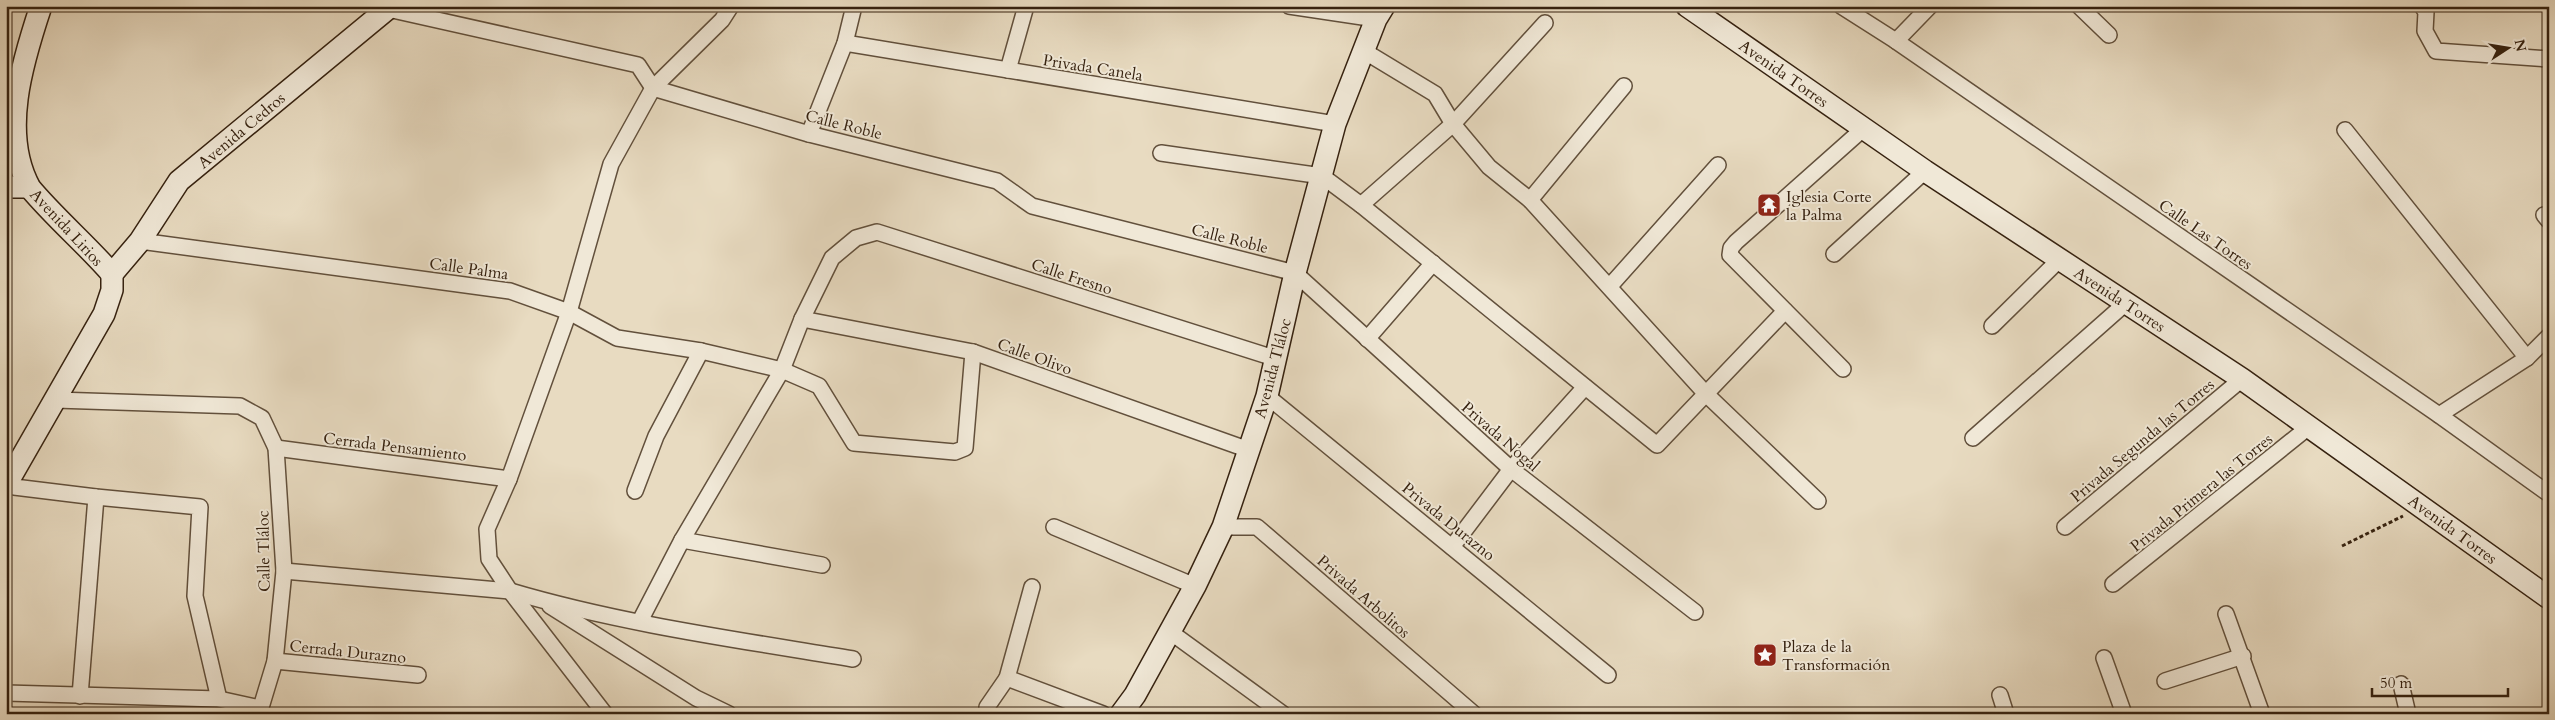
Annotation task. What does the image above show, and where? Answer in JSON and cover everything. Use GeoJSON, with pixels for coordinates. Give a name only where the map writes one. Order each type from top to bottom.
{"type":"FeatureCollection","features":[{"type":"Feature","properties":{"kind":"main road","name":"Avenida Lirios"},"geometry":{"type":"LineString","coordinates":[[41,6],[9,92],[8,125],[12,157],[29,187],[112,274]]}},
{"type":"Feature","properties":{"kind":"main road","name":"Avenida Torres"},"geometry":{"type":"LineString","coordinates":[[1687,6],[1925,171],[2242,379],[2549,598]]}},
{"type":"Feature","properties":{"kind":"main road","name":"Avenida Cedros"},"geometry":{"type":"LineString","coordinates":[[112,274],[140,241],[179,181],[390,7]]}},
{"type":"Feature","properties":{"kind":"main road","name":"Avenida Tláloc"},"geometry":{"type":"LineString","coordinates":[[1122,714],[1195,586],[1223,527],[1267,396],[1277,359],[1295,273],[1336,124],[1380,13]]}},
{"type":"Feature","properties":{"kind":"main road"},"geometry":{"type":"LineString","coordinates":[[6,187],[29,187]]}},
{"type":"Feature","properties":{"kind":"main road"},"geometry":{"type":"LineString","coordinates":[[6,485],[104,314],[112,290],[112,274]]}},
{"type":"Feature","properties":{"kind":"street"},"geometry":{"type":"LineString","coordinates":[[605,714],[510,590],[489,559],[487,529],[509,479],[569,312],[611,164],[653,88],[722,20],[731,6]]}},
{"type":"Feature","properties":{"kind":"street"},"geometry":{"type":"LineString","coordinates":[[809,134],[845,43],[854,6]]}},
{"type":"Feature","properties":{"kind":"street"},"geometry":{"type":"LineString","coordinates":[[1008,70],[1026,6]]}},
{"type":"Feature","properties":{"kind":"street"},"geometry":{"type":"LineString","coordinates":[[1290,6],[1380,13]]}},
{"type":"Feature","properties":{"kind":"street","name":"Calle Las Torres"},"geometry":{"type":"LineString","coordinates":[[1841,6],[1896,41],[2439,415],[2549,494]]}},
{"type":"Feature","properties":{"kind":"street"},"geometry":{"type":"LineString","coordinates":[[1896,41],[1930,6]]}},
{"type":"Feature","properties":{"kind":"street"},"geometry":{"type":"LineString","coordinates":[[2078,6],[2109,35]]}},
{"type":"Feature","properties":{"kind":"street"},"geometry":{"type":"LineString","coordinates":[[2422,6],[2426,12],[2424,31],[2436,51],[2549,59]]}},
{"type":"Feature","properties":{"kind":"street"},"geometry":{"type":"LineString","coordinates":[[390,7],[638,65],[653,88]]}},
{"type":"Feature","properties":{"kind":"street"},"geometry":{"type":"LineString","coordinates":[[1361,205],[1453,124],[1545,23]]}},
{"type":"Feature","properties":{"kind":"street","name":"Privada Canela"},"geometry":{"type":"LineString","coordinates":[[845,43],[1336,124]]}},
{"type":"Feature","properties":{"kind":"street"},"geometry":{"type":"LineString","coordinates":[[1364,51],[1435,94],[1453,124],[1489,167],[1530,200],[1706,394],[1818,501]]}},
{"type":"Feature","properties":{"kind":"street"},"geometry":{"type":"LineString","coordinates":[[1530,200],[1624,86]]}},
{"type":"Feature","properties":{"kind":"street","name":"Calle Roble"},"geometry":{"type":"LineString","coordinates":[[653,88],[809,134],[997,181],[1032,206],[1295,273]]}},
{"type":"Feature","properties":{"kind":"street"},"geometry":{"type":"LineString","coordinates":[[1843,369],[1730,255],[1730,248],[1864,128]]}},
{"type":"Feature","properties":{"kind":"street"},"geometry":{"type":"LineString","coordinates":[[2345,130],[2527,358]]}},
{"type":"Feature","properties":{"kind":"street"},"geometry":{"type":"LineString","coordinates":[[1161,153],[1322,176],[1361,205],[1657,445],[1785,311]]}},
{"type":"Feature","properties":{"kind":"street"},"geometry":{"type":"LineString","coordinates":[[1610,286],[1718,165]]}},
{"type":"Feature","properties":{"kind":"street"},"geometry":{"type":"LineString","coordinates":[[1834,254],[1925,171]]}},
{"type":"Feature","properties":{"kind":"street","name":"Calle Fresno"},"geometry":{"type":"LineString","coordinates":[[802,319],[832,258],[856,238],[877,232],[1277,359]]}},
{"type":"Feature","properties":{"kind":"street","name":"Calle Palma"},"geometry":{"type":"LineString","coordinates":[[140,241],[510,291],[569,312],[617,338],[701,351],[782,370],[818,386],[854,443],[955,452],[965,448],[973,352]]}},
{"type":"Feature","properties":{"kind":"street"},"geometry":{"type":"LineString","coordinates":[[1992,326],[2059,260]]}},
{"type":"Feature","properties":{"kind":"street"},"geometry":{"type":"LineString","coordinates":[[1367,339],[1433,263]]}},
{"type":"Feature","properties":{"kind":"street","name":"Privada Nogal"},"geometry":{"type":"LineString","coordinates":[[1295,273],[1511,469],[1695,612]]}},
{"type":"Feature","properties":{"kind":"street"},"geometry":{"type":"LineString","coordinates":[[1973,438],[2127,302]]}},
{"type":"Feature","properties":{"kind":"street"},"geometry":{"type":"LineString","coordinates":[[640,622],[682,540],[782,370],[802,319]]}},
{"type":"Feature","properties":{"kind":"street","name":"Calle Olivo"},"geometry":{"type":"LineString","coordinates":[[802,319],[973,352],[1249,450]]}},
{"type":"Feature","properties":{"kind":"street"},"geometry":{"type":"LineString","coordinates":[[2439,415],[2527,358],[2549,336]]}},
{"type":"Feature","properties":{"kind":"street"},"geometry":{"type":"LineString","coordinates":[[635,491],[656,436],[701,351]]}},
{"type":"Feature","properties":{"kind":"street","name":"Privada Segunda las Torres"},"geometry":{"type":"LineString","coordinates":[[2064,527],[2242,379]]}},
{"type":"Feature","properties":{"kind":"street"},"geometry":{"type":"LineString","coordinates":[[1452,546],[1511,469],[1585,387]]}},
{"type":"Feature","properties":{"kind":"street","name":"Privada Durazno"},"geometry":{"type":"LineString","coordinates":[[1267,396],[1608,675]]}},
{"type":"Feature","properties":{"kind":"street","name":"Calle Tláloc"},"geometry":{"type":"LineString","coordinates":[[56,400],[240,406],[262,418],[276,448],[284,571],[275,662],[260,711]]}},
{"type":"Feature","properties":{"kind":"street","name":"Privada Primera las Torres"},"geometry":{"type":"LineString","coordinates":[[2113,584],[2310,426]]}},
{"type":"Feature","properties":{"kind":"street","name":"Cerrada Pensamiento"},"geometry":{"type":"LineString","coordinates":[[276,448],[509,479]]}},
{"type":"Feature","properties":{"kind":"street"},"geometry":{"type":"LineString","coordinates":[[6,485],[96,497],[200,507],[195,596],[218,699]]}},
{"type":"Feature","properties":{"kind":"street"},"geometry":{"type":"LineString","coordinates":[[80,696],[96,497]]}},
{"type":"Feature","properties":{"kind":"street"},"geometry":{"type":"LineString","coordinates":[[1054,527],[1195,586]]}},
{"type":"Feature","properties":{"kind":"street","name":"Privada Arbolitos"},"geometry":{"type":"LineString","coordinates":[[1223,527],[1257,527],[1474,714]]}},
{"type":"Feature","properties":{"kind":"street"},"geometry":{"type":"LineString","coordinates":[[682,540],[822,565]]}},
{"type":"Feature","properties":{"kind":"street"},"geometry":{"type":"LineString","coordinates":[[284,571],[510,590],[540,600],[640,622],[853,659]]}},
{"type":"Feature","properties":{"kind":"street"},"geometry":{"type":"LineString","coordinates":[[987,707],[1007,678],[1032,587]]}},
{"type":"Feature","properties":{"kind":"street"},"geometry":{"type":"LineString","coordinates":[[540,600],[696,698],[729,714]]}},
{"type":"Feature","properties":{"kind":"street"},"geometry":{"type":"LineString","coordinates":[[2226,614],[2243,656],[2262,714]]}},
{"type":"Feature","properties":{"kind":"street"},"geometry":{"type":"LineString","coordinates":[[1169,631],[1283,714]]}},
{"type":"Feature","properties":{"kind":"street"},"geometry":{"type":"LineString","coordinates":[[2165,681],[2243,656]]}},
{"type":"Feature","properties":{"kind":"street"},"geometry":{"type":"LineString","coordinates":[[2104,658],[2124,714]]}},
{"type":"Feature","properties":{"kind":"street","name":"Cerrada Durazno"},"geometry":{"type":"LineString","coordinates":[[275,662],[418,675]]}},
{"type":"Feature","properties":{"kind":"street"},"geometry":{"type":"LineString","coordinates":[[1007,678],[1103,714]]}},
{"type":"Feature","properties":{"kind":"street"},"geometry":{"type":"LineString","coordinates":[[2401,684],[2408,714]]}},
{"type":"Feature","properties":{"kind":"street"},"geometry":{"type":"LineString","coordinates":[[6,693],[218,699],[260,711]]}},
{"type":"Feature","properties":{"kind":"street"},"geometry":{"type":"LineString","coordinates":[[2000,695],[2006,714]]}},
{"type":"Feature","properties":{"kind":"path"},"geometry":{"type":"LineString","coordinates":[[2342,546],[2421,507]]}},
{"type":"Feature","properties":{"kind":"place","name":"Iglesia Corte la Palma"},"geometry":{"type":"Point","coordinates":[1769,205]}},
{"type":"Feature","properties":{"kind":"place","name":"Plaza de la Transformación"},"geometry":{"type":"Point","coordinates":[1765,655]}}]}
